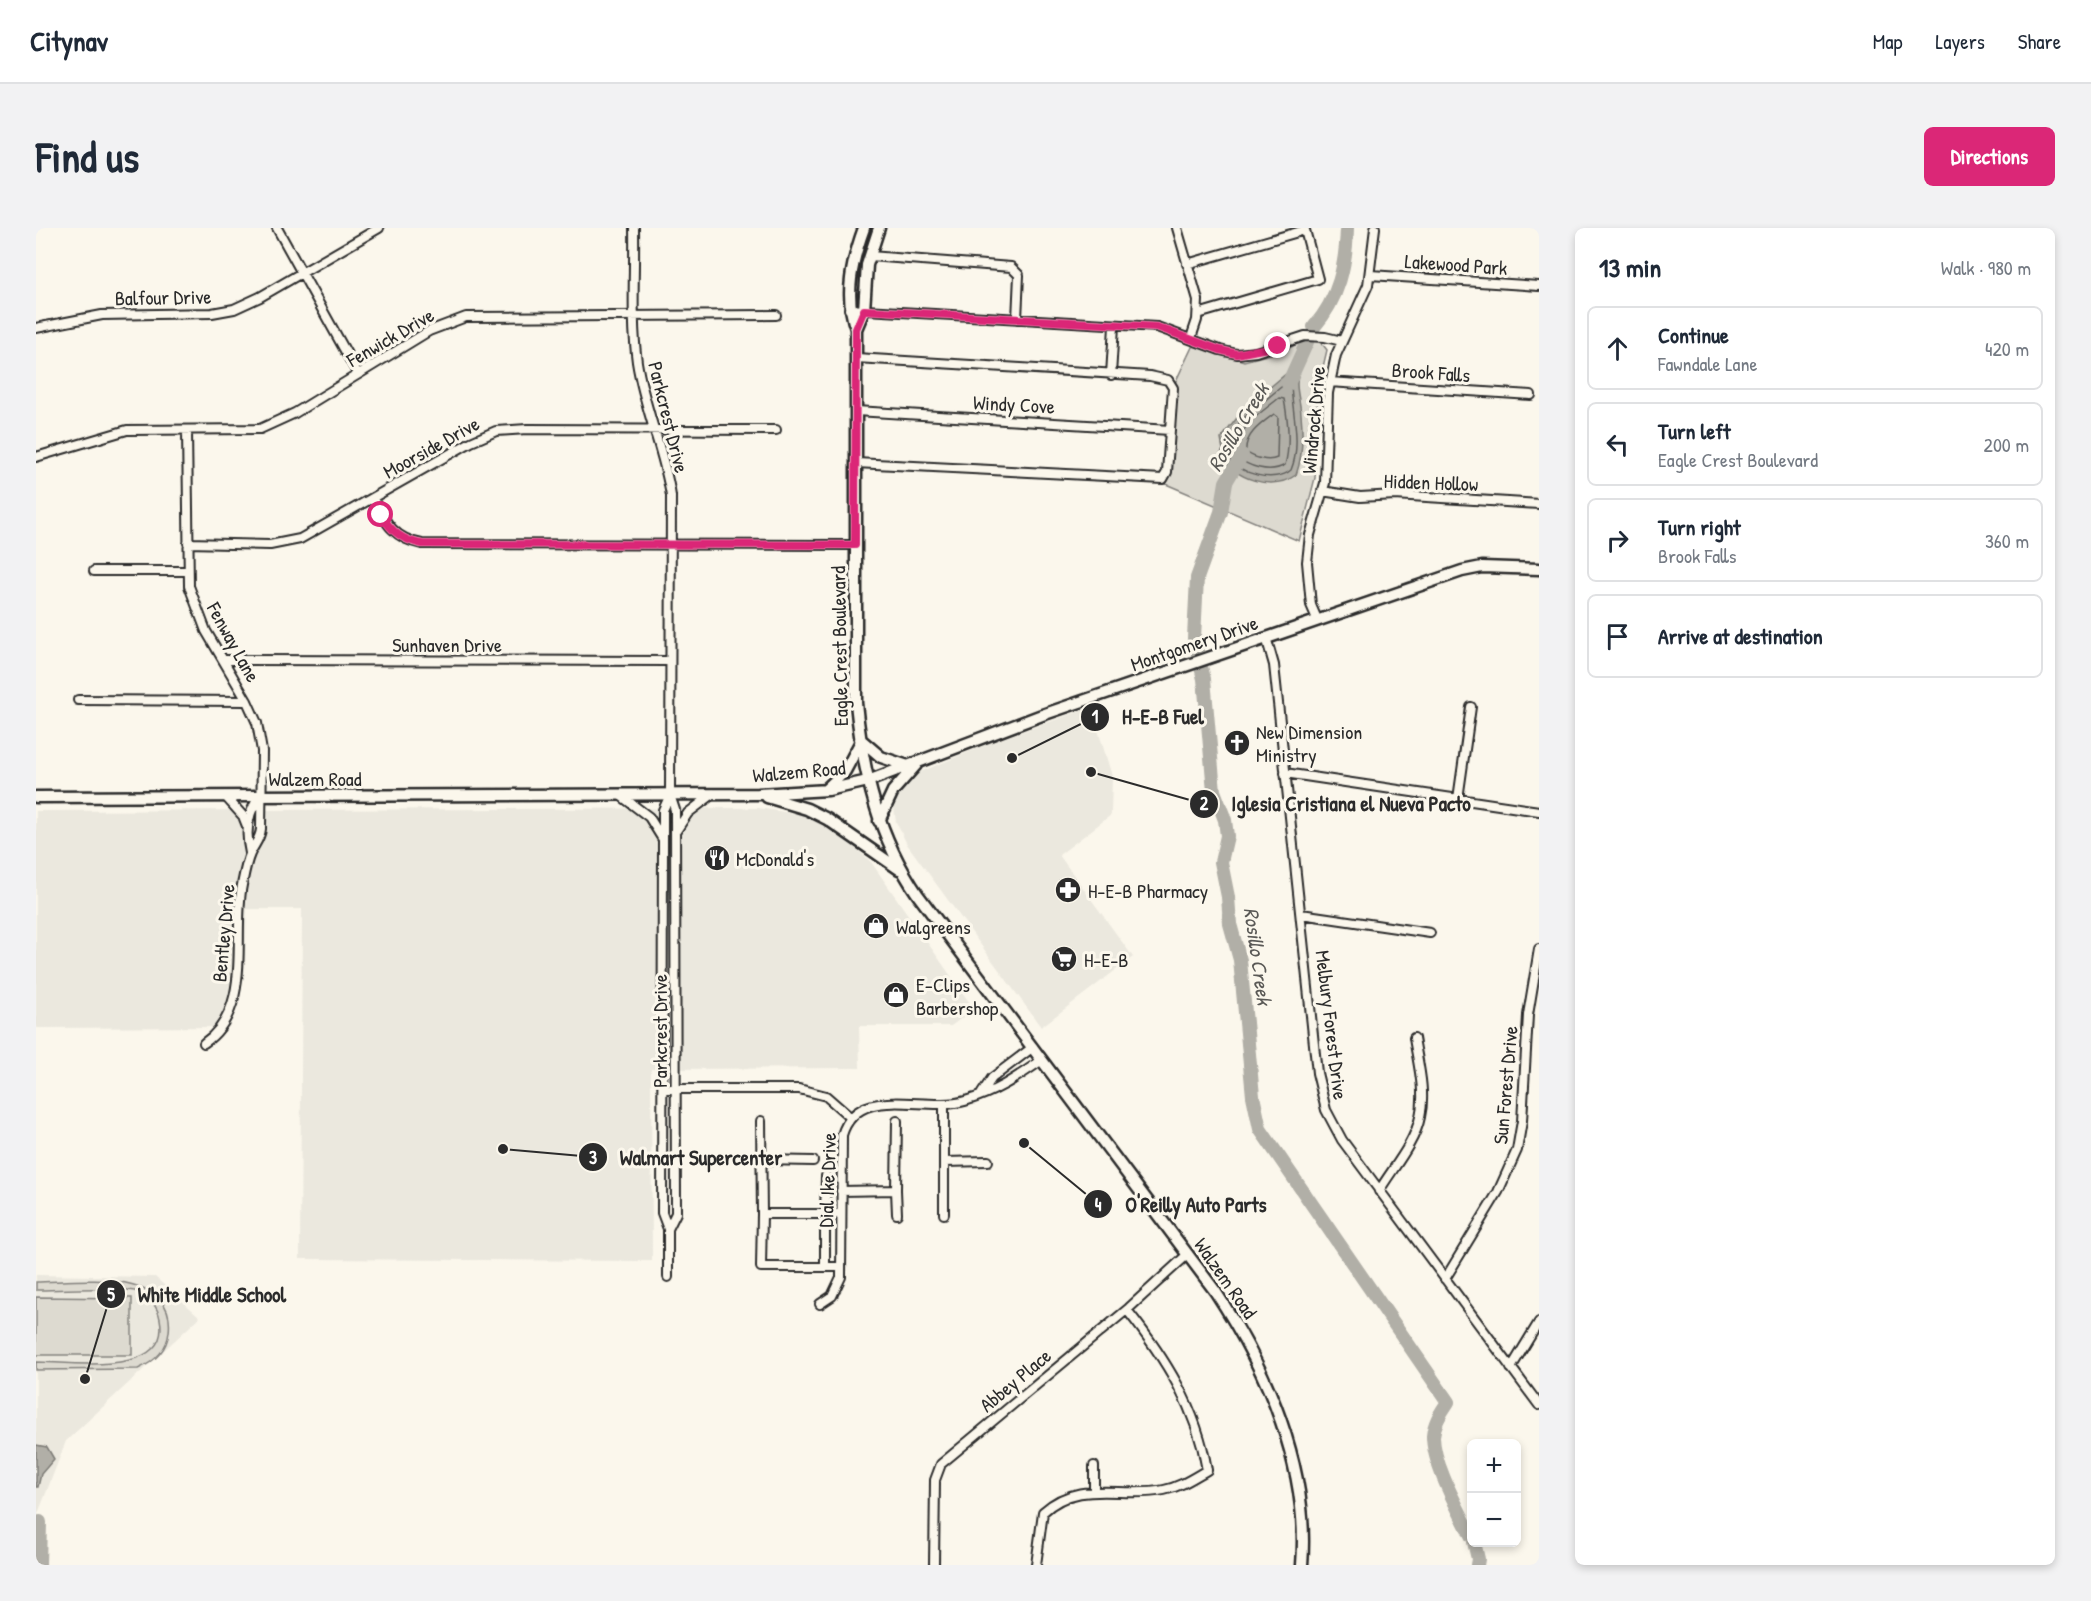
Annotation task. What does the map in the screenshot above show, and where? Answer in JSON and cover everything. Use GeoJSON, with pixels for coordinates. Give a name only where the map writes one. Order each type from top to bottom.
{"type":"FeatureCollection","features":[{"type":"Feature","properties":{"kind":"main road","name":"Eagle Crest Boulevard"},"geometry":{"type":"LineString","coordinates":[[864,228],[855,259],[849,309],[856,329],[856,704],[859,741],[868,781]]}},
{"type":"Feature","properties":{"kind":"main road","name":"Eagle Crest Boulevard"},"geometry":{"type":"LineString","coordinates":[[856,329],[864,310],[870,256],[879,228]]}},
{"type":"Feature","properties":{"kind":"main road","name":"Montgomery Drive"},"geometry":{"type":"LineString","coordinates":[[868,781],[993,733],[1215,654],[1462,571],[1482,567],[1539,569]]}},
{"type":"Feature","properties":{"kind":"main road"},"geometry":{"type":"LineString","coordinates":[[824,791],[845,771],[859,741],[881,757],[913,764],[893,791],[879,821]]}},
{"type":"Feature","properties":{"kind":"main road","name":"Walzem Road"},"geometry":{"type":"LineString","coordinates":[[36,797],[758,794],[824,791],[868,781],[879,821],[901,870],[1188,1254],[1239,1327],[1257,1360],[1275,1405],[1295,1477],[1303,1533],[1302,1565]]}},
{"type":"Feature","properties":{"kind":"main road"},"geometry":{"type":"LineString","coordinates":[[758,794],[807,809],[827,819],[901,870]]}},
{"type":"Feature","properties":{"kind":"street"},"geometry":{"type":"LineString","coordinates":[[277,228],[358,374]]}},
{"type":"Feature","properties":{"kind":"street","name":"Balfour Drive"},"geometry":{"type":"LineString","coordinates":[[36,328],[102,315],[226,311],[260,297],[301,271],[379,228]]}},
{"type":"Feature","properties":{"kind":"street","name":"Parkcrest Drive"},"geometry":{"type":"LineString","coordinates":[[634,228],[637,363],[667,471],[671,496],[670,795],[675,810],[675,1213],[668,1228]]}},
{"type":"Feature","properties":{"kind":"street"},"geometry":{"type":"LineString","coordinates":[[1177,228],[1198,300],[1198,314],[1191,338]]}},
{"type":"Feature","properties":{"kind":"street","name":"Windrock Drive"},"geometry":{"type":"LineString","coordinates":[[1317,619],[1311,605],[1307,562],[1310,535],[1326,468],[1329,382],[1341,341],[1364,296],[1370,275],[1375,228]]}},
{"type":"Feature","properties":{"kind":"street"},"geometry":{"type":"LineString","coordinates":[[1187,264],[1305,230],[1318,279],[1198,314]]}},
{"type":"Feature","properties":{"kind":"street"},"geometry":{"type":"LineString","coordinates":[[870,256],[1011,267],[1019,275],[1017,320]]}},
{"type":"Feature","properties":{"kind":"street","name":"Lakewood Park"},"geometry":{"type":"LineString","coordinates":[[1370,275],[1539,286]]}},
{"type":"Feature","properties":{"kind":"street"},"geometry":{"type":"LineString","coordinates":[[849,309],[1157,327],[1237,354],[1256,352],[1305,336],[1325,336],[1341,341]]}},
{"type":"Feature","properties":{"kind":"street","name":"Fenwick Drive"},"geometry":{"type":"LineString","coordinates":[[36,457],[127,430],[260,429],[295,413],[429,331],[466,316],[776,315]]}},
{"type":"Feature","properties":{"kind":"street"},"geometry":{"type":"LineString","coordinates":[[1111,375],[1114,326]]}},
{"type":"Feature","properties":{"kind":"street"},"geometry":{"type":"LineString","coordinates":[[856,358],[1150,376],[1172,383],[1167,472],[1163,479],[856,463]]}},
{"type":"Feature","properties":{"kind":"street","name":"Brook Falls"},"geometry":{"type":"LineString","coordinates":[[1329,382],[1531,395]]}},
{"type":"Feature","properties":{"kind":"street","name":"Windy Cove"},"geometry":{"type":"LineString","coordinates":[[856,411],[1170,430]]}},
{"type":"Feature","properties":{"kind":"street","name":"Fenway Lane"},"geometry":{"type":"LineString","coordinates":[[188,430],[187,571],[195,608],[257,723],[262,751],[260,796]]}},
{"type":"Feature","properties":{"kind":"street","name":"Moorside Drive"},"geometry":{"type":"LineString","coordinates":[[188,543],[270,545],[291,542],[310,535],[471,442],[496,431],[776,430]]}},
{"type":"Feature","properties":{"kind":"street","name":"Hidden Hollow"},"geometry":{"type":"LineString","coordinates":[[1322,491],[1360,497],[1395,495],[1539,504]]}},
{"type":"Feature","properties":{"kind":"street"},"geometry":{"type":"LineString","coordinates":[[373,499],[389,528],[401,538],[422,544],[855,545]]}},
{"type":"Feature","properties":{"kind":"street"},"geometry":{"type":"LineString","coordinates":[[94,572],[187,571]]}},
{"type":"Feature","properties":{"kind":"street","name":"Melbury Forest Drive"},"geometry":{"type":"LineString","coordinates":[[1266,637],[1272,652],[1317,1073],[1323,1103],[1342,1140],[1539,1405]]}},
{"type":"Feature","properties":{"kind":"street","name":"Sunhaven Drive"},"geometry":{"type":"LineString","coordinates":[[224,660],[670,661]]}},
{"type":"Feature","properties":{"kind":"street"},"geometry":{"type":"LineString","coordinates":[[78,700],[247,701]]}},
{"type":"Feature","properties":{"kind":"street"},"geometry":{"type":"LineString","coordinates":[[1458,799],[1471,707]]}},
{"type":"Feature","properties":{"kind":"street"},"geometry":{"type":"LineString","coordinates":[[1285,773],[1539,811]]}},
{"type":"Feature","properties":{"kind":"street"},"geometry":{"type":"LineString","coordinates":[[675,832],[688,813],[713,794]]}},
{"type":"Feature","properties":{"kind":"street"},"geometry":{"type":"LineString","coordinates":[[620,795],[649,817],[663,841]]}},
{"type":"Feature","properties":{"kind":"street","name":"Parkcrest Drive"},"geometry":{"type":"LineString","coordinates":[[668,1277],[668,1228],[662,1213],[663,810],[670,795]]}},
{"type":"Feature","properties":{"kind":"street","name":"Bentley Drive"},"geometry":{"type":"LineString","coordinates":[[225,796],[243,816],[248,830]]}},
{"type":"Feature","properties":{"kind":"street","name":"Bentley Drive"},"geometry":{"type":"LineString","coordinates":[[204,1042],[218,1030],[235,989],[239,902],[250,853],[248,830],[251,809],[260,796]]}},
{"type":"Feature","properties":{"kind":"street","name":"Bentley Drive"},"geometry":{"type":"LineString","coordinates":[[250,853],[260,839],[264,809],[260,796]]}},
{"type":"Feature","properties":{"kind":"street"},"geometry":{"type":"LineString","coordinates":[[1301,914],[1430,933]]}},
{"type":"Feature","properties":{"kind":"street","name":"Sun Forest Drive"},"geometry":{"type":"LineString","coordinates":[[1445,1279],[1498,1192],[1517,1150],[1522,1121],[1527,1015],[1538,949]]}},
{"type":"Feature","properties":{"kind":"street"},"geometry":{"type":"LineString","coordinates":[[1379,1191],[1413,1134],[1421,1115],[1422,1094],[1414,1038]]}},
{"type":"Feature","properties":{"kind":"street"},"geometry":{"type":"LineString","coordinates":[[982,1093],[992,1078],[1032,1047]]}},
{"type":"Feature","properties":{"kind":"street","name":"Dial Ike Drive"},"geometry":{"type":"LineString","coordinates":[[820,1304],[832,1296],[838,1287],[841,1268],[842,1135],[850,1117],[868,1105],[944,1104],[967,1100],[982,1093],[1000,1089],[1042,1060]]}},
{"type":"Feature","properties":{"kind":"street"},"geometry":{"type":"LineString","coordinates":[[663,1089],[799,1089],[826,1096],[850,1117]]}},
{"type":"Feature","properties":{"kind":"street"},"geometry":{"type":"LineString","coordinates":[[944,1104],[945,1214]]}},
{"type":"Feature","properties":{"kind":"street"},"geometry":{"type":"LineString","coordinates":[[761,1121],[761,1267],[841,1268]]}},
{"type":"Feature","properties":{"kind":"street"},"geometry":{"type":"LineString","coordinates":[[897,1121],[897,1214]]}},
{"type":"Feature","properties":{"kind":"street"},"geometry":{"type":"LineString","coordinates":[[762,1160],[813,1161]]}},
{"type":"Feature","properties":{"kind":"street"},"geometry":{"type":"LineString","coordinates":[[944,1162],[988,1161]]}},
{"type":"Feature","properties":{"kind":"street"},"geometry":{"type":"LineString","coordinates":[[825,1214],[826,1176]]}},
{"type":"Feature","properties":{"kind":"street"},"geometry":{"type":"LineString","coordinates":[[842,1191],[896,1190]]}},
{"type":"Feature","properties":{"kind":"street"},"geometry":{"type":"LineString","coordinates":[[662,1213],[675,1213]]}},
{"type":"Feature","properties":{"kind":"street"},"geometry":{"type":"LineString","coordinates":[[762,1214],[841,1214]]}},
{"type":"Feature","properties":{"kind":"street"},"geometry":{"type":"LineString","coordinates":[[825,1227],[825,1268]]}},
{"type":"Feature","properties":{"kind":"street","name":"Abbey Place"},"geometry":{"type":"LineString","coordinates":[[934,1565],[935,1480],[941,1464],[1126,1310],[1188,1254]]}},
{"type":"Feature","properties":{"kind":"street"},"geometry":{"type":"LineString","coordinates":[[1036,1565],[1043,1512],[1056,1500],[1079,1492],[1163,1490],[1181,1485],[1207,1470],[1203,1447],[1180,1386],[1159,1350],[1126,1310]]}},
{"type":"Feature","properties":{"kind":"street"},"geometry":{"type":"LineString","coordinates":[[1511,1368],[1539,1322]]}},
{"type":"Feature","properties":{"kind":"street"},"geometry":{"type":"LineString","coordinates":[[1094,1466],[1094,1491]]}},
{"type":"Feature","properties":{"kind":"shaded area"},"geometry":{"type":"Polygon","coordinates":[[[1320,341],[1327,350],[1318,388],[1315,478],[1299,541],[1166,484],[1171,474],[1175,383],[1193,345],[1244,361],[1283,351],[1301,342],[1320,341]]]}},
{"type":"Feature","properties":{"kind":"shaded area"},"geometry":{"type":"Polygon","coordinates":[[[1091,707],[1112,776],[1111,815],[1059,855],[1133,957],[1041,1027],[907,844],[896,822],[894,808],[903,788],[913,775],[990,743],[1091,707]]]}},
{"type":"Feature","properties":{"kind":"shaded area"},"geometry":{"type":"Polygon","coordinates":[[[758,808],[804,815],[839,833],[871,862],[974,1009],[951,1026],[859,1026],[860,1068],[651,1069],[652,1261],[300,1259],[302,909],[247,909],[245,973],[238,1005],[229,1027],[36,1028],[36,811],[758,808]]]}},
{"type":"Feature","properties":{"kind":"shaded area"},"geometry":{"type":"Polygon","coordinates":[[[36,1275],[155,1277],[200,1317],[66,1441],[36,1519],[36,1275]]]}},
{"type":"Feature","properties":{"kind":"shaded area"},"geometry":{"type":"Polygon","coordinates":[[[98,1280],[141,1287],[157,1296],[167,1311],[169,1332],[163,1350],[149,1363],[138,1369],[36,1370],[36,1362],[93,1364],[135,1359],[150,1351],[160,1338],[160,1319],[152,1302],[138,1292],[103,1289],[36,1290],[36,1282],[98,1280]]]}},
{"type":"Feature","properties":{"kind":"shaded area"},"geometry":{"type":"Polygon","coordinates":[[[36,1297],[132,1298],[132,1355],[36,1355],[36,1297]]]}},
{"type":"Feature","properties":{"kind":"water"},"geometry":{"type":"Polygon","coordinates":[[[1294,367],[1299,371],[1297,387],[1302,429],[1301,453],[1296,475],[1286,480],[1265,482],[1234,471],[1220,455],[1223,450],[1221,439],[1243,410],[1294,367]]]}},
{"type":"Feature","properties":{"kind":"water"},"geometry":{"type":"Polygon","coordinates":[[[36,1445],[47,1447],[54,1459],[41,1474],[38,1487],[36,1487],[36,1445]]]}},
{"type":"Feature","properties":{"kind":"waterway","name":"Rosillo Creek"},"geometry":{"type":"LineString","coordinates":[[1314,327],[1330,304],[1340,280],[1347,228]]}},
{"type":"Feature","properties":{"kind":"waterway","name":"Rosillo Creek"},"geometry":{"type":"LineString","coordinates":[[1288,384],[1307,342]]}},
{"type":"Feature","properties":{"kind":"waterway","name":"Rosillo Creek"},"geometry":{"type":"LineString","coordinates":[[1242,455],[1226,482],[1221,512],[1197,578],[1194,638],[1204,679],[1214,791],[1225,820],[1227,836],[1221,862],[1228,897],[1230,924],[1240,960],[1253,1096],[1260,1129],[1448,1402],[1435,1427],[1434,1448],[1448,1487],[1467,1527]]}},
{"type":"Feature","properties":{"kind":"waterway"},"geometry":{"type":"LineString","coordinates":[[39,1565],[40,1522]]}},
{"type":"Feature","properties":{"kind":"waterway","name":"Rosillo Creek"},"geometry":{"type":"LineString","coordinates":[[1475,1547],[1477,1565]]}},
{"type":"Feature","properties":{"kind":"place","name":"New Dimension Ministry"},"geometry":{"type":"Point","coordinates":[1237,743]}},
{"type":"Feature","properties":{"kind":"place","name":"H-E-B Fuel"},"geometry":{"type":"Point","coordinates":[1012,758]}},
{"type":"Feature","properties":{"kind":"place","name":"Iglesia Cristiana el Nueva Pacto"},"geometry":{"type":"Point","coordinates":[1091,772]}},
{"type":"Feature","properties":{"kind":"place","name":"McDonald's"},"geometry":{"type":"Point","coordinates":[717,858]}},
{"type":"Feature","properties":{"kind":"place","name":"H-E-B Pharmacy"},"geometry":{"type":"Point","coordinates":[1068,890]}},
{"type":"Feature","properties":{"kind":"place","name":"Walgreens"},"geometry":{"type":"Point","coordinates":[876,926]}},
{"type":"Feature","properties":{"kind":"place","name":"H-E-B"},"geometry":{"type":"Point","coordinates":[1064,959]}},
{"type":"Feature","properties":{"kind":"place","name":"E-Clips Barbershop"},"geometry":{"type":"Point","coordinates":[896,995]}},
{"type":"Feature","properties":{"kind":"place","name":"O'Reilly Auto Parts"},"geometry":{"type":"Point","coordinates":[1024,1143]}},
{"type":"Feature","properties":{"kind":"place","name":"Walmart Supercenter"},"geometry":{"type":"Point","coordinates":[503,1149]}},
{"type":"Feature","properties":{"kind":"place","name":"White Middle School"},"geometry":{"type":"Point","coordinates":[85,1379]}},
{"type":"Feature","properties":{"kind":"route"},"geometry":{"type":"LineString","coordinates":[[381,515],[389,528],[401,538],[422,544],[855,545],[856,329],[864,310],[1157,327],[1237,354],[1278,346]]}}]}
